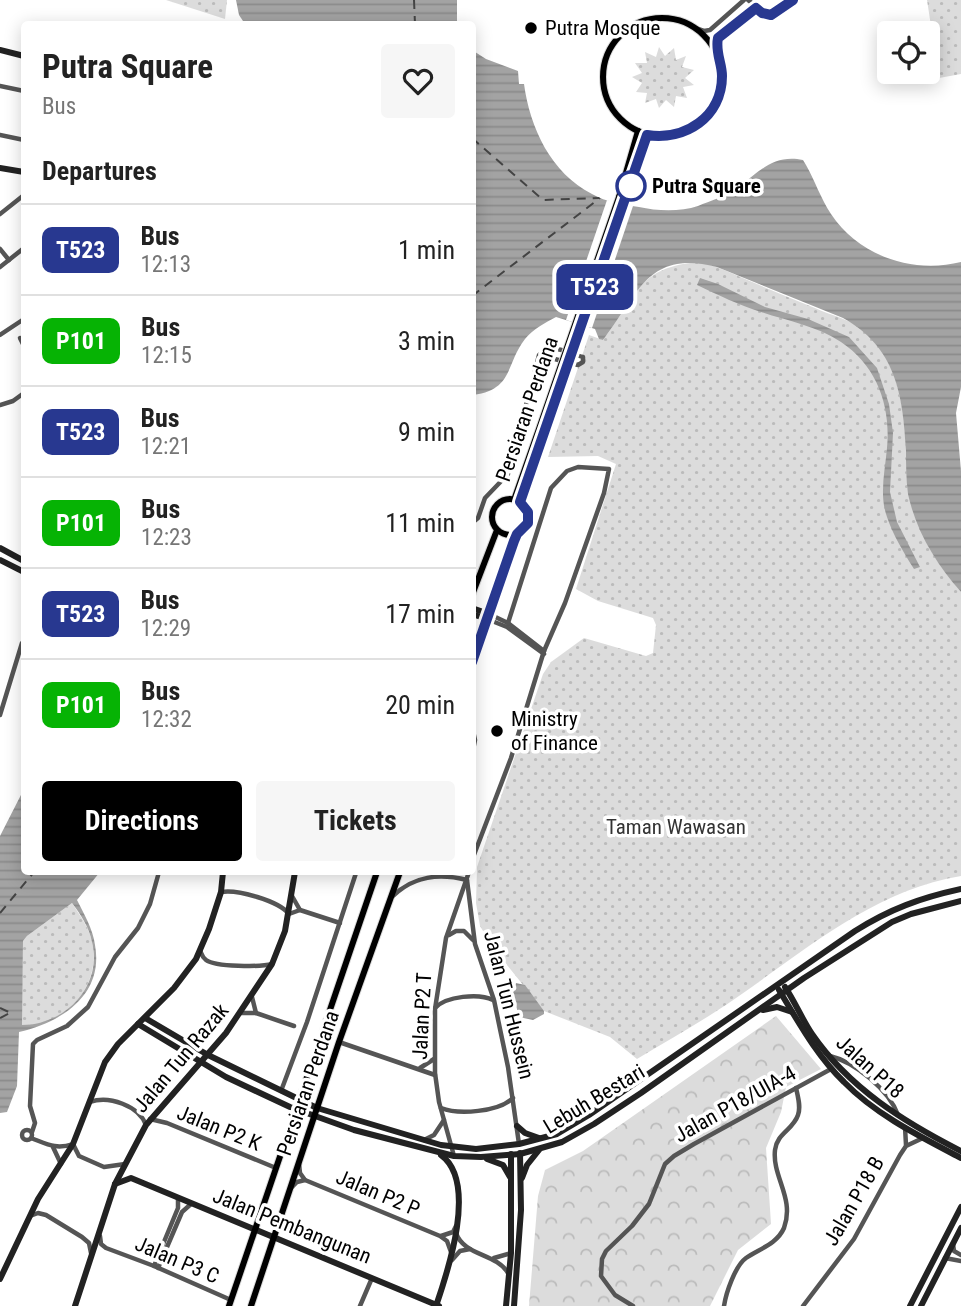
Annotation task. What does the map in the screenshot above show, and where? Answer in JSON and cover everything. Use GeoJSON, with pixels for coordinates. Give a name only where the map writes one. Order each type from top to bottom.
{"type":"FeatureCollection","features":[{"type":"Feature","properties":{"kind":"main road"},"geometry":{"type":"LineString","coordinates":[[673,19],[695,28],[704,35],[717,54],[722,69],[721,90],[708,116],[695,127],[676,135],[647,135],[638,131],[622,120],[606,97],[603,71],[611,47],[626,30],[647,20],[673,19]]}},
{"type":"Feature","properties":{"kind":"main road","name":"Persiaran Perdana"},"geometry":{"type":"LineString","coordinates":[[623,198],[638,131]]}},
{"type":"Feature","properties":{"kind":"main road","name":"Persiaran Perdana"},"geometry":{"type":"LineString","coordinates":[[517,501],[647,135]]}},
{"type":"Feature","properties":{"kind":"main road"},"geometry":{"type":"LineString","coordinates":[[503,501],[517,501],[525,506],[529,517],[526,528],[517,534],[506,535],[497,530],[492,520],[495,508],[503,501]]}},
{"type":"Feature","properties":{"kind":"main road"},"geometry":{"type":"LineString","coordinates":[[476,585],[497,530]]}},
{"type":"Feature","properties":{"kind":"main road"},"geometry":{"type":"LineString","coordinates":[[476,651],[517,534]]}},
{"type":"Feature","properties":{"kind":"main road","name":"Persiaran Perdana"},"geometry":{"type":"LineString","coordinates":[[230,1303],[374,875]]}},
{"type":"Feature","properties":{"kind":"main road","name":"Persiaran Perdana"},"geometry":{"type":"LineString","coordinates":[[251,1306],[339,1042],[399,875]]}},
{"type":"Feature","properties":{"kind":"street"},"geometry":{"type":"LineString","coordinates":[[695,28],[710,30],[746,0],[762,13],[771,15],[793,0]]}},
{"type":"Feature","properties":{"kind":"street"},"geometry":{"type":"LineString","coordinates":[[717,54],[718,38],[756,8]]}},
{"type":"Feature","properties":{"kind":"street"},"geometry":{"type":"LineString","coordinates":[[0,50],[21,55]]}},
{"type":"Feature","properties":{"kind":"street"},"geometry":{"type":"LineString","coordinates":[[0,86],[21,90]]}},
{"type":"Feature","properties":{"kind":"street"},"geometry":{"type":"LineString","coordinates":[[0,135],[21,139]]}},
{"type":"Feature","properties":{"kind":"street"},"geometry":{"type":"LineString","coordinates":[[0,168],[21,172]]}},
{"type":"Feature","properties":{"kind":"street"},"geometry":{"type":"LineString","coordinates":[[0,214],[21,197]]}},
{"type":"Feature","properties":{"kind":"street"},"geometry":{"type":"LineString","coordinates":[[0,249],[9,260]]}},
{"type":"Feature","properties":{"kind":"street"},"geometry":{"type":"LineString","coordinates":[[0,267],[21,250]]}},
{"type":"Feature","properties":{"kind":"street"},"geometry":{"type":"LineString","coordinates":[[0,335],[21,321]]}},
{"type":"Feature","properties":{"kind":"street"},"geometry":{"type":"LineString","coordinates":[[476,519],[485,498],[509,474],[539,355],[545,348],[551,347],[583,357],[583,362],[578,365],[539,355]]}},
{"type":"Feature","properties":{"kind":"street"},"geometry":{"type":"LineString","coordinates":[[0,405],[21,395]]}},
{"type":"Feature","properties":{"kind":"street"},"geometry":{"type":"LineString","coordinates":[[476,850],[511,758],[544,652],[565,603],[604,493],[609,469],[578,467],[567,471],[551,488],[508,623]]}},
{"type":"Feature","properties":{"kind":"street"},"geometry":{"type":"LineString","coordinates":[[0,548],[21,559]]}},
{"type":"Feature","properties":{"kind":"street"},"geometry":{"type":"LineString","coordinates":[[0,560],[21,570]]}},
{"type":"Feature","properties":{"kind":"street"},"geometry":{"type":"LineString","coordinates":[[476,610],[544,652]]}},
{"type":"Feature","properties":{"kind":"street"},"geometry":{"type":"LineString","coordinates":[[476,615],[508,623],[544,652]]}},
{"type":"Feature","properties":{"kind":"street"},"geometry":{"type":"LineString","coordinates":[[0,715],[21,646]]}},
{"type":"Feature","properties":{"kind":"street"},"geometry":{"type":"LineString","coordinates":[[73,1144],[53,1147],[30,1133],[32,1047],[34,1042],[79,1017],[92,1001],[116,957],[138,928],[150,904],[158,875]]}},
{"type":"Feature","properties":{"kind":"street"},"geometry":{"type":"LineString","coordinates":[[0,1279],[29,1216],[73,1144],[105,1062],[118,1044],[174,988],[200,950],[221,892],[223,875]]}},
{"type":"Feature","properties":{"kind":"street","name":"Jalan Tun Razak"},"geometry":{"type":"LineString","coordinates":[[75,1306],[115,1184],[148,1122],[208,1055],[241,1013],[272,964],[285,931],[295,875]]}},
{"type":"Feature","properties":{"kind":"street"},"geometry":{"type":"LineString","coordinates":[[281,1092],[355,875]]}},
{"type":"Feature","properties":{"kind":"street","name":"Jalan P2 T"},"geometry":{"type":"LineString","coordinates":[[454,1156],[435,1075],[435,1009],[446,938],[468,875]]}},
{"type":"Feature","properties":{"kind":"street"},"geometry":{"type":"LineString","coordinates":[[392,897],[403,887],[426,878],[454,877],[467,880]]}},
{"type":"Feature","properties":{"kind":"street","name":"Jalan Tun Hussein"},"geometry":{"type":"LineString","coordinates":[[467,880],[475,944],[494,1000],[519,1144],[519,1259],[514,1306]]}},
{"type":"Feature","properties":{"kind":"street","name":"Lebuh Bestari"},"geometry":{"type":"LineString","coordinates":[[138,1024],[200,1063],[296,1109],[453,1147],[476,1149],[509,1146],[557,1134],[589,1115],[884,913],[920,898],[959,888]]}},
{"type":"Feature","properties":{"kind":"street"},"geometry":{"type":"LineString","coordinates":[[221,892],[234,891],[273,903],[289,914],[300,910]]}},
{"type":"Feature","properties":{"kind":"street"},"geometry":{"type":"LineString","coordinates":[[292,895],[294,904],[300,910],[341,923]]}},
{"type":"Feature","properties":{"kind":"street","name":"Lebuh Bestari"},"geometry":{"type":"LineString","coordinates":[[145,1018],[208,1055],[354,1130],[454,1156],[520,1154],[562,1142],[594,1124],[804,978],[892,922],[911,914],[958,902]]}},
{"type":"Feature","properties":{"kind":"street"},"geometry":{"type":"LineString","coordinates":[[446,938],[452,932],[460,930],[468,933],[475,944]]}},
{"type":"Feature","properties":{"kind":"street"},"geometry":{"type":"LineString","coordinates":[[200,950],[205,960],[211,963],[249,966],[272,964]]}},
{"type":"Feature","properties":{"kind":"street"},"geometry":{"type":"LineString","coordinates":[[794,1003],[797,989],[804,978]]}},
{"type":"Feature","properties":{"kind":"street","name":"Jalan P18"},"geometry":{"type":"LineString","coordinates":[[779,984],[793,1012],[831,1069],[846,1085],[905,1127],[961,1158]]}},
{"type":"Feature","properties":{"kind":"street","name":"Jalan P18"},"geometry":{"type":"LineString","coordinates":[[784,992],[829,1056],[868,1095],[916,1128],[961,1152]]}},
{"type":"Feature","properties":{"kind":"street"},"geometry":{"type":"LineString","coordinates":[[435,1009],[443,1002],[457,999],[482,996],[494,1000]]}},
{"type":"Feature","properties":{"kind":"street"},"geometry":{"type":"LineString","coordinates":[[252,997],[256,1013]]}},
{"type":"Feature","properties":{"kind":"street"},"geometry":{"type":"LineString","coordinates":[[757,1011],[777,1007],[793,1012]]}},
{"type":"Feature","properties":{"kind":"street"},"geometry":{"type":"LineString","coordinates":[[241,1013],[256,1013],[295,1026]]}},
{"type":"Feature","properties":{"kind":"street"},"geometry":{"type":"LineString","coordinates":[[339,1042],[435,1075]]}},
{"type":"Feature","properties":{"kind":"street"},"geometry":{"type":"LineString","coordinates":[[829,1056],[846,1061],[882,1090],[890,1098],[898,1115]]}},
{"type":"Feature","properties":{"kind":"street"},"geometry":{"type":"LineString","coordinates":[[419,1069],[434,1059]]}},
{"type":"Feature","properties":{"kind":"street","name":"Jalan P18/UIA-4"},"geometry":{"type":"LineString","coordinates":[[633,1306],[615,1295],[601,1276],[602,1259],[606,1251],[632,1226],[649,1204],[665,1164],[694,1144],[831,1069]]}},
{"type":"Feature","properties":{"kind":"street"},"geometry":{"type":"LineString","coordinates":[[723,1306],[742,1263],[766,1247],[783,1229],[787,1204],[775,1162],[775,1148],[779,1136],[799,1113],[796,1088]]}},
{"type":"Feature","properties":{"kind":"street"},"geometry":{"type":"LineString","coordinates":[[441,1108],[457,1111],[483,1109],[503,1105],[513,1098]]}},
{"type":"Feature","properties":{"kind":"street"},"geometry":{"type":"LineString","coordinates":[[90,1102],[108,1099],[117,1102],[139,1112],[148,1122]]}},
{"type":"Feature","properties":{"kind":"street"},"geometry":{"type":"LineString","coordinates":[[162,1104],[163,1117],[167,1123]]}},
{"type":"Feature","properties":{"kind":"street"},"geometry":{"type":"LineString","coordinates":[[423,1141],[434,1135],[444,1120]]}},
{"type":"Feature","properties":{"kind":"street","name":"Jalan P2 K"},"geometry":{"type":"LineString","coordinates":[[148,1122],[167,1123],[276,1168]]}},
{"type":"Feature","properties":{"kind":"street"},"geometry":{"type":"LineString","coordinates":[[517,1126],[525,1133],[542,1138]]}},
{"type":"Feature","properties":{"kind":"street","name":"Jalan P18 B"},"geometry":{"type":"LineString","coordinates":[[905,1127],[906,1146]]}},
{"type":"Feature","properties":{"kind":"street","name":"Jalan P18 B"},"geometry":{"type":"LineString","coordinates":[[803,1306],[854,1239],[894,1163],[906,1146],[923,1138]]}},
{"type":"Feature","properties":{"kind":"street"},"geometry":{"type":"LineString","coordinates":[[73,1144],[79,1156],[104,1167],[125,1164],[131,1178],[115,1184]]}},
{"type":"Feature","properties":{"kind":"street"},"geometry":{"type":"LineString","coordinates":[[506,1306],[511,1253],[509,1146]]}},
{"type":"Feature","properties":{"kind":"street"},"geometry":{"type":"LineString","coordinates":[[53,1147],[61,1165]]}},
{"type":"Feature","properties":{"kind":"street"},"geometry":{"type":"LineString","coordinates":[[521,1181],[527,1165],[539,1150]]}},
{"type":"Feature","properties":{"kind":"street"},"geometry":{"type":"LineString","coordinates":[[436,1152],[453,1167],[457,1178],[458,1205],[451,1258],[437,1306]]}},
{"type":"Feature","properties":{"kind":"street"},"geometry":{"type":"LineString","coordinates":[[481,1157],[500,1163],[506,1168],[511,1189]]}},
{"type":"Feature","properties":{"kind":"street","name":"Jalan P2 P"},"geometry":{"type":"LineString","coordinates":[[299,1163],[305,1180],[440,1236],[447,1241],[451,1258]]}},
{"type":"Feature","properties":{"kind":"street","name":"Jalan Pembangunan"},"geometry":{"type":"LineString","coordinates":[[131,1178],[437,1306]]}},
{"type":"Feature","properties":{"kind":"street","name":"Jalan P2 P"},"geometry":{"type":"LineString","coordinates":[[290,1189],[297,1182],[305,1180]]}},
{"type":"Feature","properties":{"kind":"street"},"geometry":{"type":"LineString","coordinates":[[156,1267],[178,1208],[178,1198]]}},
{"type":"Feature","properties":{"kind":"street"},"geometry":{"type":"LineString","coordinates":[[156,1267],[182,1212],[192,1203]]}},
{"type":"Feature","properties":{"kind":"street"},"geometry":{"type":"LineString","coordinates":[[910,1306],[961,1207]]}},
{"type":"Feature","properties":{"kind":"street"},"geometry":{"type":"LineString","coordinates":[[29,1216],[42,1213],[82,1237],[89,1244],[92,1256]]}},
{"type":"Feature","properties":{"kind":"street"},"geometry":{"type":"LineString","coordinates":[[456,1228],[459,1240],[471,1249],[494,1258],[509,1274]]}},
{"type":"Feature","properties":{"kind":"street","name":"Jalan P2 P"},"geometry":{"type":"LineString","coordinates":[[440,1236],[453,1232],[456,1228]]}},
{"type":"Feature","properties":{"kind":"street"},"geometry":{"type":"LineString","coordinates":[[921,1306],[961,1228]]}},
{"type":"Feature","properties":{"kind":"street","name":"Jalan P3 C"},"geometry":{"type":"LineString","coordinates":[[100,1232],[101,1244],[111,1250],[156,1267],[230,1303]]}},
{"type":"Feature","properties":{"kind":"street"},"geometry":{"type":"LineString","coordinates":[[953,1243],[954,1251],[961,1255]]}},
{"type":"Feature","properties":{"kind":"street"},"geometry":{"type":"LineString","coordinates":[[451,1258],[460,1251],[471,1249]]}},
{"type":"Feature","properties":{"kind":"street","name":"Jalan P3 C"},"geometry":{"type":"LineString","coordinates":[[92,1256],[101,1250],[111,1250]]}},
{"type":"Feature","properties":{"kind":"street"},"geometry":{"type":"LineString","coordinates":[[494,1258],[511,1253]]}},
{"type":"Feature","properties":{"kind":"street"},"geometry":{"type":"LineString","coordinates":[[945,1258],[961,1261]]}},
{"type":"Feature","properties":{"kind":"street"},"geometry":{"type":"LineString","coordinates":[[360,1306],[372,1278]]}},
{"type":"Feature","properties":{"kind":"green space"},"geometry":{"type":"Polygon","coordinates":[[[166,0],[227,0],[225,19],[166,0]]]}},
{"type":"Feature","properties":{"kind":"green space"},"geometry":{"type":"Polygon","coordinates":[[[927,0],[961,0],[961,74],[940,78],[940,21],[930,21],[927,0]]]}},
{"type":"Feature","properties":{"kind":"green space"},"geometry":{"type":"Polygon","coordinates":[[[659,47],[665,56],[674,48],[676,60],[686,56],[682,67],[694,70],[685,78],[694,85],[683,87],[687,98],[676,96],[674,107],[666,100],[659,108],[656,99],[645,103],[647,93],[636,92],[642,83],[632,77],[642,73],[635,63],[647,63],[645,52],[656,57],[659,47]]]}},
{"type":"Feature","properties":{"kind":"green space","name":"Taman Wawasan"},"geometry":{"type":"Polygon","coordinates":[[[699,262],[854,324],[872,339],[891,368],[901,401],[907,484],[917,521],[943,570],[961,592],[961,876],[926,884],[862,913],[715,1012],[637,1059],[610,1037],[544,1011],[494,949],[480,926],[476,903],[477,867],[543,674],[551,662],[584,638],[646,656],[653,653],[656,625],[653,618],[598,601],[576,589],[616,464],[598,456],[548,457],[589,335],[603,340],[640,287],[662,270],[699,262]]]}},
{"type":"Feature","properties":{"kind":"green space"},"geometry":{"type":"Polygon","coordinates":[[[72,903],[92,941],[93,963],[90,978],[84,991],[64,1013],[51,1020],[21,1025],[23,941],[72,903]]]}},
{"type":"Feature","properties":{"kind":"green space"},"geometry":{"type":"Polygon","coordinates":[[[776,1016],[821,1069],[786,1087],[781,1112],[766,1148],[771,1224],[738,1250],[710,1306],[529,1306],[538,1196],[545,1170],[583,1151],[776,1016]]]}},
{"type":"Feature","properties":{"kind":"shaded area"},"geometry":{"type":"Polygon","coordinates":[[[236,0],[457,0],[457,21],[243,21],[236,0]]]}},
{"type":"Feature","properties":{"kind":"shaded area"},"geometry":{"type":"Polygon","coordinates":[[[476,53],[518,71],[519,84],[524,84],[531,117],[545,148],[565,174],[597,197],[646,208],[684,209],[728,193],[775,162],[803,160],[831,214],[856,241],[872,251],[906,263],[942,265],[961,262],[961,387],[956,413],[961,471],[961,592],[935,558],[916,521],[908,494],[905,430],[893,374],[875,343],[843,318],[717,267],[693,263],[675,264],[659,270],[647,280],[603,340],[599,339],[595,329],[556,317],[535,329],[525,339],[502,382],[486,392],[476,394],[476,53]]]}},
{"type":"Feature","properties":{"kind":"shaded area"},"geometry":{"type":"Polygon","coordinates":[[[700,278],[765,307],[808,319],[849,337],[877,368],[889,404],[893,433],[890,492],[897,522],[920,567],[914,569],[906,557],[887,517],[883,492],[887,417],[879,388],[864,363],[832,336],[729,300],[697,285],[700,278]]]}},
{"type":"Feature","properties":{"kind":"shaded area"},"geometry":{"type":"Polygon","coordinates":[[[21,795],[21,875],[98,875],[77,900],[94,939],[96,963],[93,978],[76,1004],[64,1013],[50,1021],[19,1032],[17,1086],[7,1112],[0,1113],[0,836],[21,795]],[[72,903],[23,941],[22,1025],[38,1023],[66,1011],[86,988],[92,974],[94,958],[87,926],[72,903]]]}},
{"type":"Feature","properties":{"kind":"shaded area"},"geometry":{"type":"Polygon","coordinates":[[[516,983],[525,985],[544,1014],[533,1020],[519,1017],[513,993],[516,983]]]}},
{"type":"Feature","properties":{"kind":"pier"},"geometry":{"type":"Polygon","coordinates":[[[607,200],[633,206],[592,328],[566,320],[607,200]]]}},
{"type":"Feature","properties":{"kind":"ferry route"},"geometry":{"type":"LineString","coordinates":[[414,0],[415,21]]}},
{"type":"Feature","properties":{"kind":"ferry route"},"geometry":{"type":"LineString","coordinates":[[476,141],[543,200],[599,198]]}},
{"type":"Feature","properties":{"kind":"ferry route"},"geometry":{"type":"LineString","coordinates":[[476,293],[600,198]]}},
{"type":"Feature","properties":{"kind":"ferry route"},"geometry":{"type":"LineString","coordinates":[[0,913],[32,875]]}},
{"type":"Feature","properties":{"kind":"ferry route"},"geometry":{"type":"LineString","coordinates":[[0,1008],[11,1013]]}},
{"type":"Feature","properties":{"kind":"ferry route"},"geometry":{"type":"LineString","coordinates":[[0,1018],[10,1013]]}},
{"type":"Feature","properties":{"kind":"bus line","name":"T523"},"geometry":{"type":"LineString","coordinates":[[476,651],[514,541],[528,523],[528,512],[520,502],[647,135],[676,135],[702,122],[713,109],[721,90],[722,69],[717,54],[718,38],[756,8],[766,15],[771,15],[793,0]]}},
{"type":"Feature","properties":{"kind":"place","name":"Putra Mosque"},"geometry":{"type":"Point","coordinates":[531,28]}},
{"type":"Feature","properties":{"kind":"place","name":"Putra Square"},"geometry":{"type":"Point","coordinates":[631,186]}},
{"type":"Feature","properties":{"kind":"place","name":"Ministry of Finance"},"geometry":{"type":"Point","coordinates":[497,731]}}]}
